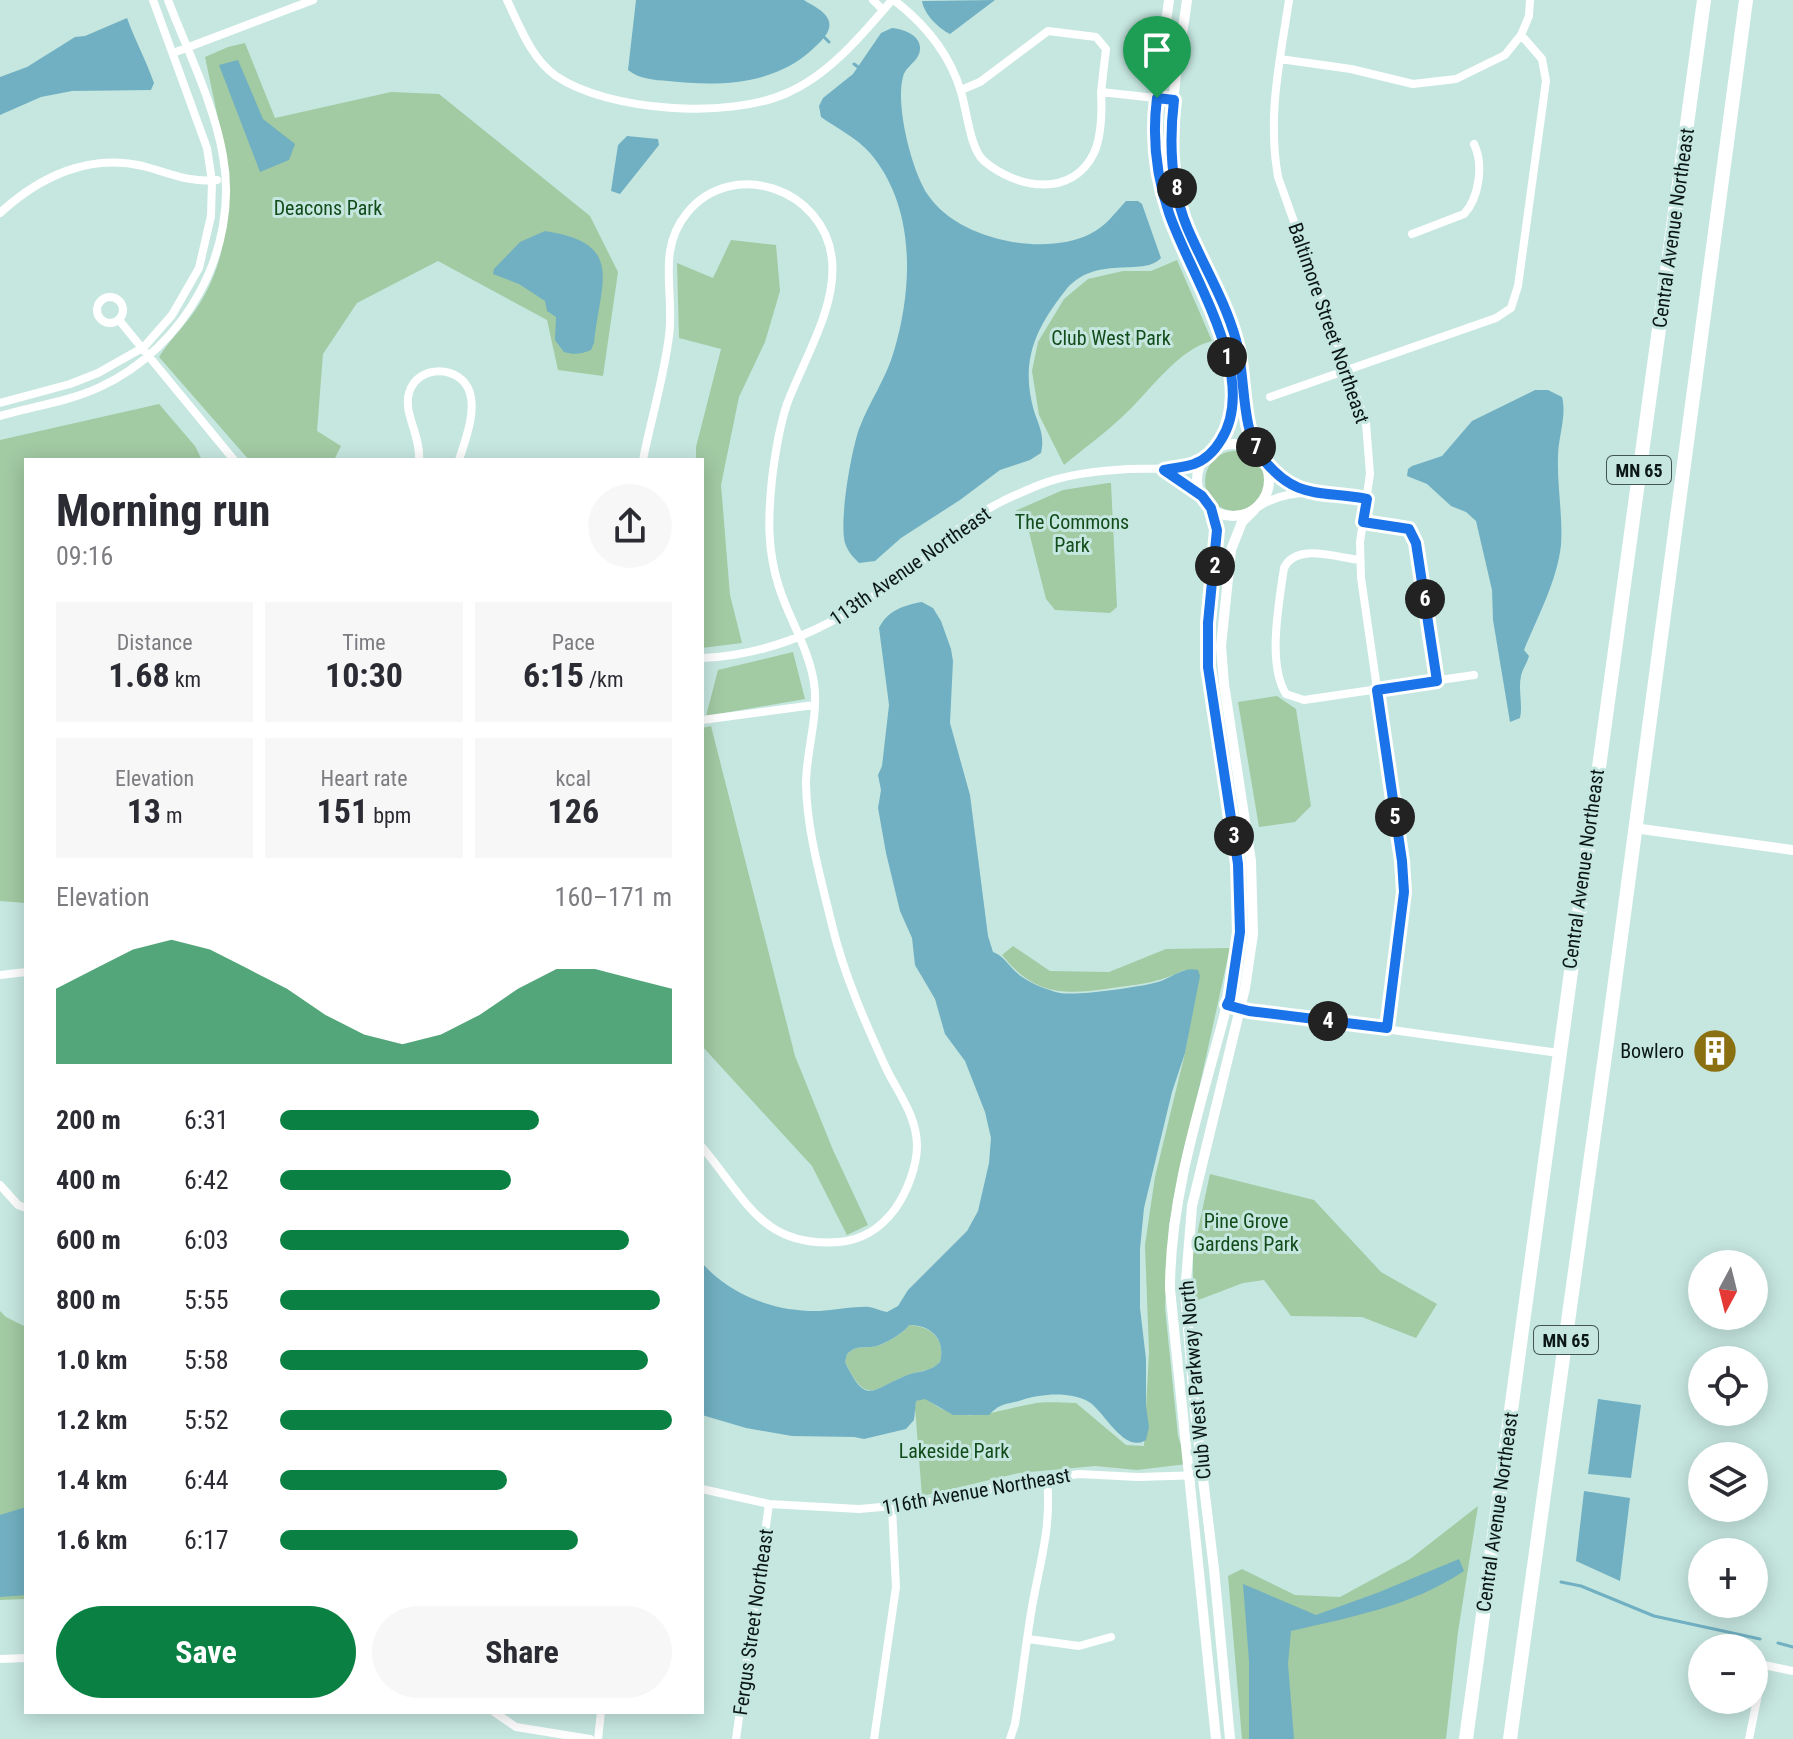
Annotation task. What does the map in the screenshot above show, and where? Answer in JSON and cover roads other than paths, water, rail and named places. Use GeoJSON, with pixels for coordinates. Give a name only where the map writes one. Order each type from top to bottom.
{"type":"FeatureCollection","features":[{"type":"Feature","properties":{"kind":"highway","name":"Central Avenue Northeast"},"geometry":{"type":"LineString","coordinates":[[1466,1739],[1704,0]]}},
{"type":"Feature","properties":{"kind":"highway","name":"Central Avenue Northeast"},"geometry":{"type":"LineString","coordinates":[[1510,1739],[1746,0]]}},
{"type":"Feature","properties":{"kind":"street"},"geometry":{"type":"LineString","coordinates":[[0,403],[70,384],[98,373],[144,347],[172,315],[199,268],[211,216],[212,181],[207,148],[153,0]]}},
{"type":"Feature","properties":{"kind":"street"},"geometry":{"type":"LineString","coordinates":[[0,416],[72,398],[101,387],[151,356],[182,322],[210,271],[219,242],[225,179],[223,155],[212,116],[168,0]]}},
{"type":"Feature","properties":{"kind":"street"},"geometry":{"type":"LineString","coordinates":[[173,53],[313,0]]}},
{"type":"Feature","properties":{"kind":"street"},"geometry":{"type":"LineString","coordinates":[[507,0],[527,41],[542,63],[575,87],[609,99],[707,110],[748,106],[789,93],[838,57],[893,0],[936,40],[961,90],[976,150],[983,160],[1019,182],[1039,185],[1068,181],[1094,153],[1106,49],[1096,37],[1048,31],[980,82],[961,90]]}},
{"type":"Feature","properties":{"kind":"street"},"geometry":{"type":"LineString","coordinates":[[873,0],[883,10]]}},
{"type":"Feature","properties":{"kind":"street"},"geometry":{"type":"LineString","coordinates":[[1169,0],[1157,98],[1155,144],[1163,192],[1176,233],[1213,313],[1229,370],[1232,411],[1226,431],[1216,448],[1205,457],[1198,476],[1202,496]]}},
{"type":"Feature","properties":{"kind":"street"},"geometry":{"type":"LineString","coordinates":[[1187,0],[1171,130],[1180,208],[1233,331],[1243,368],[1250,435],[1269,473],[1265,497],[1256,508]]}},
{"type":"Feature","properties":{"kind":"street","name":"Baltimore Street Northeast"},"geometry":{"type":"LineString","coordinates":[[1289,0],[1272,120],[1278,177],[1366,423],[1370,474],[1360,560],[1404,892],[1387,1028]]}},
{"type":"Feature","properties":{"kind":"street"},"geometry":{"type":"LineString","coordinates":[[1280,59],[1351,69],[1395,81],[1429,84],[1456,79],[1505,55],[1521,35],[1529,16],[1530,0]]}},
{"type":"Feature","properties":{"kind":"street"},"geometry":{"type":"LineString","coordinates":[[1270,397],[1496,318],[1511,308],[1518,286],[1546,81],[1542,59],[1521,35]]}},
{"type":"Feature","properties":{"kind":"street"},"geometry":{"type":"LineString","coordinates":[[1101,92],[1174,100]]}},
{"type":"Feature","properties":{"kind":"street"},"geometry":{"type":"LineString","coordinates":[[1412,234],[1454,219],[1470,208],[1474,202],[1479,161],[1474,144]]}},
{"type":"Feature","properties":{"kind":"street"},"geometry":{"type":"LineString","coordinates":[[0,213],[39,182],[87,165],[130,164],[177,178],[225,179]]}},
{"type":"Feature","properties":{"kind":"street"},"geometry":{"type":"LineString","coordinates":[[643,458],[669,335],[671,297],[667,257],[671,240],[688,212],[700,200],[717,191],[740,185],[777,188],[808,208],[822,224],[832,258],[833,279],[828,301],[781,423],[767,519],[770,553],[814,684],[806,786],[817,860],[842,965],[888,1072],[911,1114],[917,1146],[910,1180],[896,1207],[880,1226],[850,1241],[815,1244],[777,1233],[754,1214],[704,1150]]}},
{"type":"Feature","properties":{"kind":"street"},"geometry":{"type":"LineString","coordinates":[[119,320],[232,458]]}},
{"type":"Feature","properties":{"kind":"street"},"geometry":{"type":"LineString","coordinates":[[419,458],[419,440],[407,409],[409,390],[425,374],[440,371],[456,375],[464,382],[472,401],[459,458]]}},
{"type":"Feature","properties":{"kind":"street"},"geometry":{"type":"LineString","coordinates":[[1216,448],[1243,445],[1302,492]]}},
{"type":"Feature","properties":{"kind":"street","name":"113th Avenue Northeast"},"geometry":{"type":"LineString","coordinates":[[704,658],[739,653],[825,627],[914,567],[968,522],[1000,503],[1064,477],[1115,470],[1164,470],[1195,464],[1205,457]]}},
{"type":"Feature","properties":{"kind":"street"},"geometry":{"type":"LineString","coordinates":[[1164,470],[1202,496],[1211,508],[1219,513],[1237,516],[1275,497],[1302,492],[1367,499]]}},
{"type":"Feature","properties":{"kind":"street"},"geometry":{"type":"LineString","coordinates":[[1211,508],[1217,543],[1208,623],[1208,667],[1238,864],[1238,950],[1230,999],[1176,1204],[1170,1251],[1170,1289],[1216,1739]]}},
{"type":"Feature","properties":{"kind":"street","name":"Club West Parkway North"},"geometry":{"type":"LineString","coordinates":[[1230,1739],[1187,1316],[1188,1232],[1240,1009],[1253,934],[1252,880],[1224,684],[1221,638],[1231,550],[1242,522],[1256,508]]}},
{"type":"Feature","properties":{"kind":"street"},"geometry":{"type":"LineString","coordinates":[[1363,522],[1409,529],[1414,534],[1437,681]]}},
{"type":"Feature","properties":{"kind":"street"},"geometry":{"type":"LineString","coordinates":[[1360,560],[1301,553],[1288,561],[1284,568],[1277,619],[1278,678],[1286,694],[1304,700],[1474,675]]}},
{"type":"Feature","properties":{"kind":"street"},"geometry":{"type":"LineString","coordinates":[[704,720],[814,705]]}},
{"type":"Feature","properties":{"kind":"street"},"geometry":{"type":"LineString","coordinates":[[1634,828],[1793,850]]}},
{"type":"Feature","properties":{"kind":"street"},"geometry":{"type":"LineString","coordinates":[[0,975],[24,972]]}},
{"type":"Feature","properties":{"kind":"street"},"geometry":{"type":"LineString","coordinates":[[1227,1005],[1559,1053]]}},
{"type":"Feature","properties":{"kind":"street"},"geometry":{"type":"LineString","coordinates":[[0,1185],[18,1205],[24,1207]]}},
{"type":"Feature","properties":{"kind":"street","name":"116th Avenue Northeast"},"geometry":{"type":"LineString","coordinates":[[704,1489],[769,1504],[817,1508],[892,1508],[1079,1474],[1138,1477],[1203,1475]]}},
{"type":"Feature","properties":{"kind":"street"},"geometry":{"type":"LineString","coordinates":[[1010,1739],[1047,1533],[1047,1478]]}},
{"type":"Feature","properties":{"kind":"street","name":"Fergus Street Northeast"},"geometry":{"type":"LineString","coordinates":[[736,1739],[769,1504]]}},
{"type":"Feature","properties":{"kind":"street"},"geometry":{"type":"LineString","coordinates":[[874,1739],[896,1587],[892,1508]]}},
{"type":"Feature","properties":{"kind":"street"},"geometry":{"type":"LineString","coordinates":[[1028,1639],[1079,1646],[1111,1637]]}},
{"type":"Feature","properties":{"kind":"street"},"geometry":{"type":"LineString","coordinates":[[0,1659],[24,1658]]}},
{"type":"Feature","properties":{"kind":"street"},"geometry":{"type":"LineString","coordinates":[[1749,1739],[1764,1665],[1793,1671]]}},
{"type":"Feature","properties":{"kind":"street"},"geometry":{"type":"LineString","coordinates":[[497,1714],[530,1731],[590,1739]]}},
{"type":"Feature","properties":{"kind":"street"},"geometry":{"type":"LineString","coordinates":[[598,1739],[601,1714]]}},
{"type":"Feature","properties":{"kind":"water"},"geometry":{"type":"Polygon","coordinates":[[[636,0],[804,0],[824,13],[829,26],[822,39],[802,58],[767,76],[708,84],[653,79],[628,70],[636,0]]]}},
{"type":"Feature","properties":{"kind":"water"},"geometry":{"type":"Polygon","coordinates":[[[995,0],[950,34],[932,20],[922,1],[995,0]]]}},
{"type":"Feature","properties":{"kind":"water"},"geometry":{"type":"Polygon","coordinates":[[[127,18],[154,83],[151,90],[72,91],[41,97],[0,115],[0,77],[27,67],[75,37],[85,36],[127,18]]]}},
{"type":"Feature","properties":{"kind":"water"},"geometry":{"type":"Polygon","coordinates":[[[892,28],[909,33],[919,42],[920,52],[903,77],[903,121],[916,171],[928,195],[942,211],[980,233],[1026,244],[1050,244],[1090,234],[1105,224],[1126,201],[1138,201],[1142,204],[1161,258],[1153,264],[1104,269],[1077,279],[1046,319],[1033,347],[1029,377],[1030,393],[1042,436],[1041,453],[1000,470],[901,538],[875,561],[859,563],[845,543],[847,486],[859,429],[891,361],[900,326],[905,301],[906,248],[896,198],[885,174],[865,148],[821,117],[819,106],[823,98],[853,74],[881,33],[892,28]]]}},
{"type":"Feature","properties":{"kind":"water"},"geometry":{"type":"Polygon","coordinates":[[[238,60],[263,119],[295,144],[289,160],[260,172],[219,65],[238,60]]]}},
{"type":"Feature","properties":{"kind":"water"},"geometry":{"type":"Polygon","coordinates":[[[627,136],[658,139],[659,145],[620,194],[611,191],[618,145],[627,136]]]}},
{"type":"Feature","properties":{"kind":"water"},"geometry":{"type":"Polygon","coordinates":[[[545,231],[588,245],[598,256],[602,284],[591,350],[575,354],[564,352],[555,340],[556,317],[547,311],[545,301],[519,284],[493,274],[494,269],[520,242],[545,231]]]}},
{"type":"Feature","properties":{"kind":"water"},"geometry":{"type":"Polygon","coordinates":[[[1535,390],[1548,390],[1562,397],[1563,419],[1558,457],[1561,545],[1551,585],[1524,650],[1529,656],[1520,681],[1520,718],[1510,722],[1493,620],[1492,590],[1476,521],[1466,512],[1451,506],[1427,484],[1407,476],[1412,466],[1442,456],[1472,421],[1535,390]]]}},
{"type":"Feature","properties":{"kind":"water"},"geometry":{"type":"Polygon","coordinates":[[[922,602],[933,608],[951,649],[950,723],[970,795],[988,936],[993,952],[1025,979],[1043,988],[1068,994],[1158,982],[1193,969],[1198,970],[1200,976],[1185,1053],[1172,1092],[1144,1208],[1140,1308],[1149,1427],[1146,1440],[1138,1443],[1123,1437],[1089,1402],[1064,1395],[1038,1396],[1008,1404],[989,1415],[953,1415],[925,1399],[916,1401],[914,1420],[906,1429],[864,1439],[792,1436],[746,1428],[704,1416],[704,1265],[726,1285],[771,1305],[803,1311],[869,1307],[887,1312],[898,1306],[908,1290],[967,1231],[978,1211],[989,1163],[991,1138],[985,1112],[965,1061],[945,1034],[935,999],[915,965],[912,938],[900,911],[878,808],[881,790],[878,775],[882,766],[889,705],[879,628],[891,613],[922,602]],[[909,1325],[881,1345],[858,1348],[847,1354],[845,1362],[858,1385],[870,1391],[932,1368],[940,1362],[939,1340],[924,1328],[909,1325]]]}},
{"type":"Feature","properties":{"kind":"water"},"geometry":{"type":"Polygon","coordinates":[[[1598,1399],[1641,1405],[1631,1478],[1588,1474],[1598,1399]]]}},
{"type":"Feature","properties":{"kind":"water"},"geometry":{"type":"Polygon","coordinates":[[[1584,1491],[1630,1498],[1620,1581],[1576,1561],[1584,1491]]]}},
{"type":"Feature","properties":{"kind":"water"},"geometry":{"type":"Polygon","coordinates":[[[24,1508],[24,1595],[0,1597],[0,1515],[24,1508]]]}},
{"type":"Feature","properties":{"kind":"water"},"geometry":{"type":"Polygon","coordinates":[[[1459,1559],[1464,1571],[1402,1602],[1291,1631],[1288,1664],[1294,1739],[1249,1739],[1249,1661],[1243,1584],[1316,1615],[1459,1559]]]}},
{"type":"Feature","properties":{"kind":"waterway"},"geometry":{"type":"LineString","coordinates":[[824,37],[829,42]]}},
{"type":"Feature","properties":{"kind":"waterway"},"geometry":{"type":"LineString","coordinates":[[854,64],[858,67]]}},
{"type":"Feature","properties":{"kind":"waterway"},"geometry":{"type":"LineString","coordinates":[[1561,1582],[1581,1586],[1654,1616],[1737,1634]]}},
{"type":"Feature","properties":{"kind":"waterway"},"geometry":{"type":"LineString","coordinates":[[1778,1643],[1793,1647]]}},
{"type":"Feature","properties":{"kind":"place","name":"Bowlero"},"geometry":{"type":"Point","coordinates":[1715,1051]}},
{"type":"Feature","properties":{"kind":"park label","name":"Deacons Park"},"geometry":{"type":"Point","coordinates":[328,208]}},
{"type":"Feature","properties":{"kind":"park label","name":"Club West Park"},"geometry":{"type":"Point","coordinates":[1111,338]}},
{"type":"Feature","properties":{"kind":"park label","name":"The Commons Park"},"geometry":{"type":"Point","coordinates":[1072,534]}},
{"type":"Feature","properties":{"kind":"park label","name":"Pine Grove Gardens Park"},"geometry":{"type":"Point","coordinates":[1246,1232]}},
{"type":"Feature","properties":{"kind":"park label","name":"Lakeside Park"},"geometry":{"type":"Point","coordinates":[954,1451]}}]}
